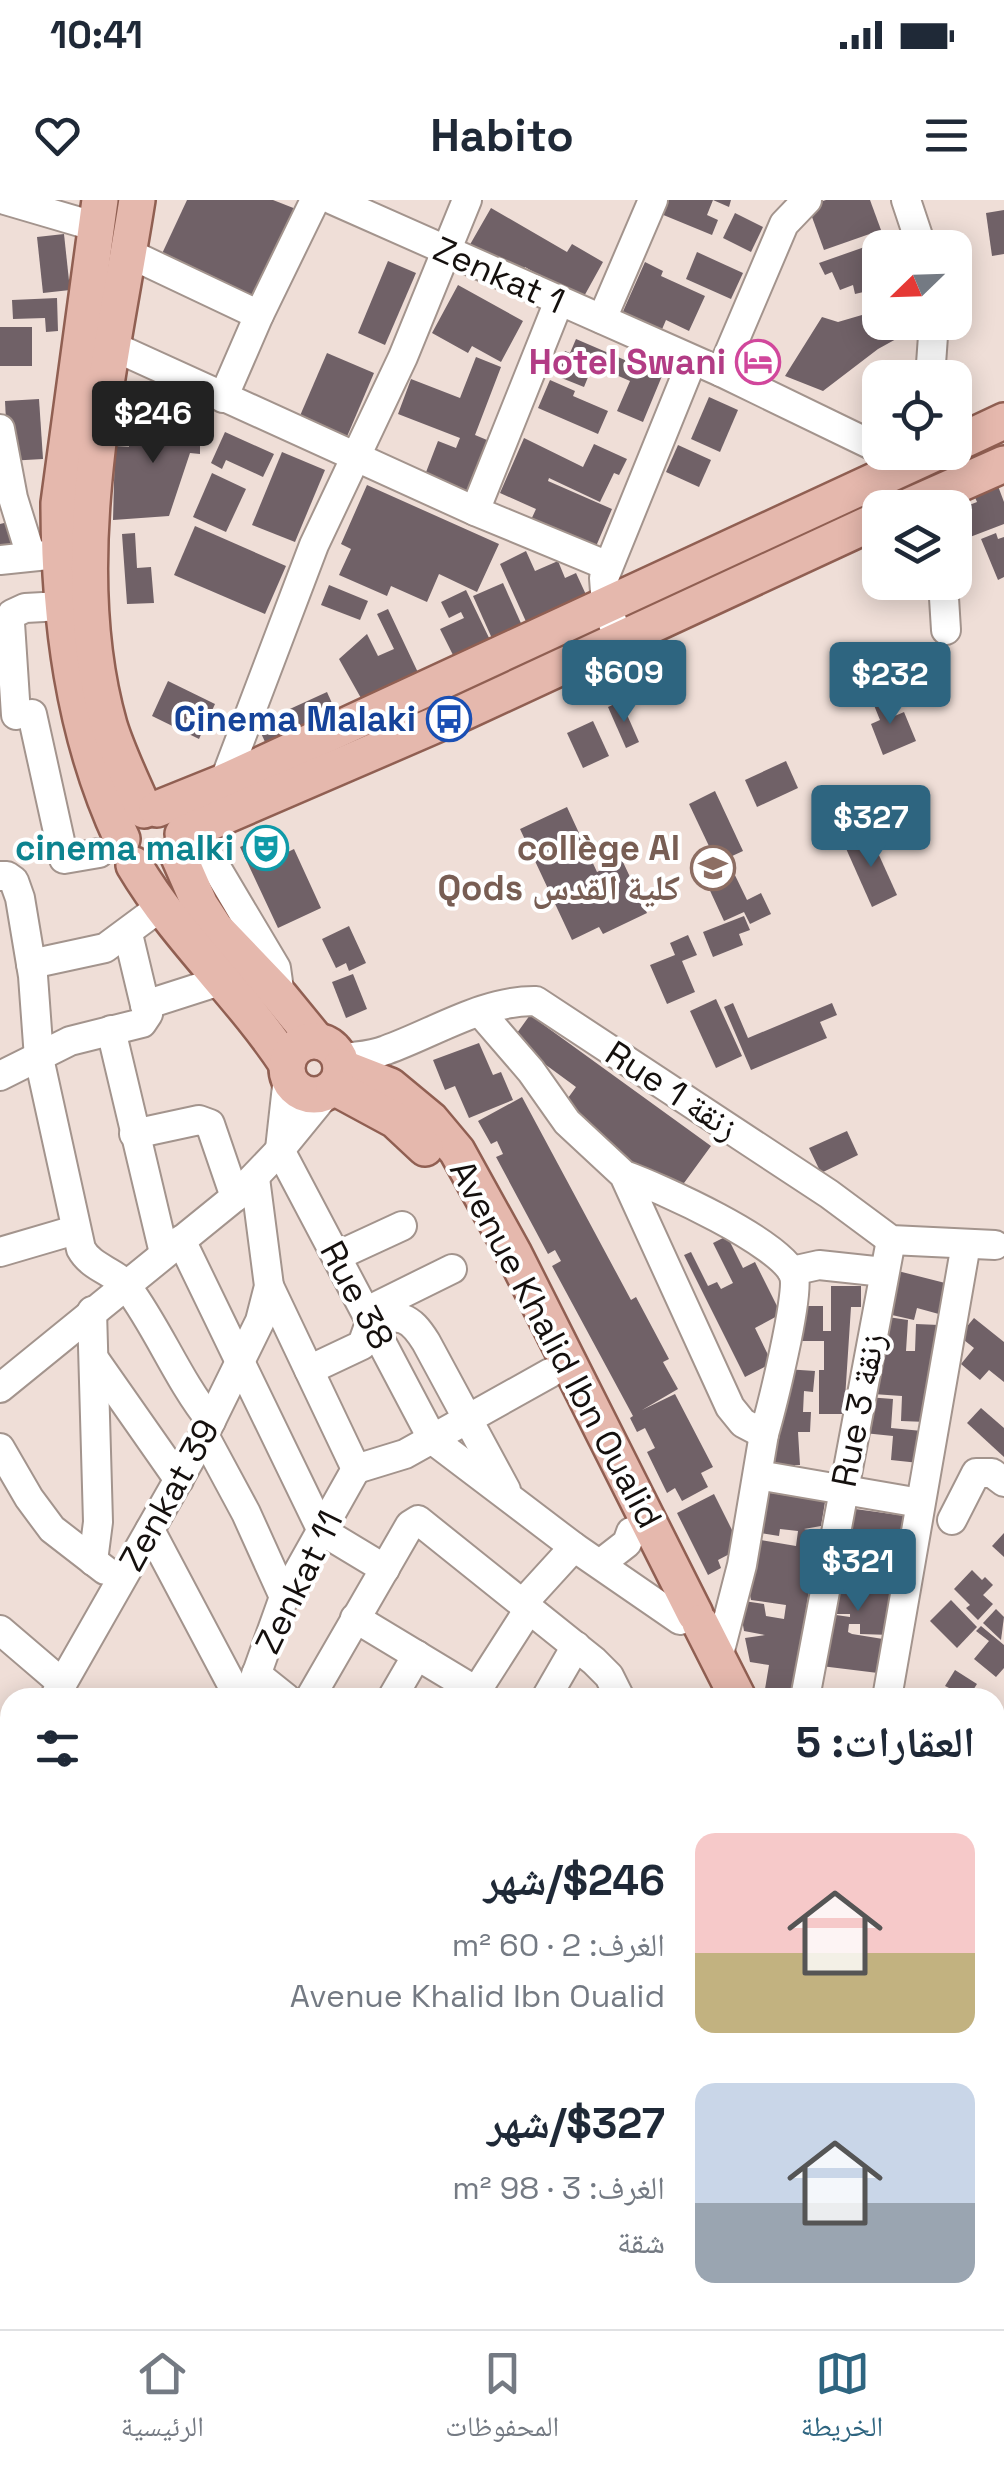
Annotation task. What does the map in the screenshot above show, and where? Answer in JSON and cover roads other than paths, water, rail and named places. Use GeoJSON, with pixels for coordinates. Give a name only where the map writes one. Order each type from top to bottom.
{"type":"FeatureCollection","features":[{"type":"Feature","properties":{"kind":"main road"},"geometry":{"type":"LineString","coordinates":[[137,200],[128,253],[98,340],[45,555],[62,606],[82,723],[118,852],[268,1036],[292,1085],[307,1094],[332,1068],[308,1041],[294,1049],[287,1070]]}},
{"type":"Feature","properties":{"kind":"main road"},"geometry":{"type":"LineString","coordinates":[[99,213],[90,586],[104,702],[120,754],[150,810],[174,818],[182,844]]}},
{"type":"Feature","properties":{"kind":"main road"},"geometry":{"type":"LineString","coordinates":[[972,436],[1004,420]]}},
{"type":"Feature","properties":{"kind":"main road"},"geometry":{"type":"LineString","coordinates":[[949,490],[1004,464]]}},
{"type":"Feature","properties":{"kind":"main road"},"geometry":{"type":"LineString","coordinates":[[118,852],[128,821],[224,782],[606,605],[874,470]]}},
{"type":"Feature","properties":{"kind":"main road"},"geometry":{"type":"LineString","coordinates":[[118,852],[143,870],[163,870],[182,844],[862,527]]}},
{"type":"Feature","properties":{"kind":"main road","name":"Avenue Khalid Ibn Oualid"},"geometry":{"type":"LineString","coordinates":[[182,844],[200,905],[234,952],[280,996],[332,1068],[419,1141],[446,1174],[631,1532],[688,1621],[718,1658],[733,1688]]}},
{"type":"Feature","properties":{"kind":"main road","name":"Avenue Khalid Ibn Oualid"},"geometry":{"type":"LineString","coordinates":[[332,1068],[390,1086],[431,1120],[457,1151],[514,1254],[688,1621],[714,1688]]}},
{"type":"Feature","properties":{"kind":"street"},"geometry":{"type":"LineString","coordinates":[[5,200],[99,213]]}},
{"type":"Feature","properties":{"kind":"street"},"geometry":{"type":"LineString","coordinates":[[224,398],[315,200]]}},
{"type":"Feature","properties":{"kind":"street","name":"Zenkat 1"},"geometry":{"type":"LineString","coordinates":[[333,200],[862,435]]}},
{"type":"Feature","properties":{"kind":"street"},"geometry":{"type":"LineString","coordinates":[[224,782],[314,545],[418,324],[467,200]]}},
{"type":"Feature","properties":{"kind":"street"},"geometry":{"type":"LineString","coordinates":[[602,319],[653,200]]}},
{"type":"Feature","properties":{"kind":"street"},"geometry":{"type":"LineString","coordinates":[[720,372],[784,224],[806,200]]}},
{"type":"Feature","properties":{"kind":"street"},"geometry":{"type":"LineString","coordinates":[[906,200],[916,230]]}},
{"type":"Feature","properties":{"kind":"street"},"geometry":{"type":"LineString","coordinates":[[128,253],[259,316]]}},
{"type":"Feature","properties":{"kind":"street"},"geometry":{"type":"LineString","coordinates":[[475,510],[559,302]]}},
{"type":"Feature","properties":{"kind":"street"},"geometry":{"type":"LineString","coordinates":[[98,340],[608,566]]}},
{"type":"Feature","properties":{"kind":"street"},"geometry":{"type":"LineString","coordinates":[[619,640],[606,605],[604,578],[692,361]]}},
{"type":"Feature","properties":{"kind":"street"},"geometry":{"type":"LineString","coordinates":[[0,430],[13,498],[45,555],[0,560]]}},
{"type":"Feature","properties":{"kind":"street"},"geometry":{"type":"LineString","coordinates":[[944,600],[946,630]]}},
{"type":"Feature","properties":{"kind":"street"},"geometry":{"type":"LineString","coordinates":[[62,606],[25,608],[12,614],[16,715],[38,744],[64,860],[118,852]]}},
{"type":"Feature","properties":{"kind":"street"},"geometry":{"type":"LineString","coordinates":[[16,715],[82,723]]}},
{"type":"Feature","properties":{"kind":"street"},"geometry":{"type":"LineString","coordinates":[[38,744],[82,723]]}},
{"type":"Feature","properties":{"kind":"street"},"geometry":{"type":"LineString","coordinates":[[0,876],[10,878],[17,887],[31,964],[39,1058],[75,1230],[87,1260],[126,1284],[196,1402],[284,1597]]}},
{"type":"Feature","properties":{"kind":"street"},"geometry":{"type":"LineString","coordinates":[[31,964],[104,948],[160,908]]}},
{"type":"Feature","properties":{"kind":"street"},"geometry":{"type":"LineString","coordinates":[[0,1076],[70,1040],[142,1022],[148,1014],[128,934]]}},
{"type":"Feature","properties":{"kind":"street"},"geometry":{"type":"LineString","coordinates":[[145,1004],[220,981]]}},
{"type":"Feature","properties":{"kind":"street","name":"Rue 1 زنقة"},"geometry":{"type":"LineString","coordinates":[[332,1068],[481,1013],[529,1001],[550,1008],[828,1194],[890,1240]]}},
{"type":"Feature","properties":{"kind":"street"},"geometry":{"type":"LineString","coordinates":[[481,1013],[512,1046],[582,1139],[624,1174],[720,1219],[768,1249],[792,1271],[793,1310],[764,1434],[742,1566],[718,1658]]}},
{"type":"Feature","properties":{"kind":"street"},"geometry":{"type":"LineString","coordinates":[[112,1030],[134,1134],[173,1246],[242,1363],[322,1531],[386,1569]]}},
{"type":"Feature","properties":{"kind":"street"},"geometry":{"type":"LineString","coordinates":[[0,1388],[245,1188],[280,1150],[332,1068]]}},
{"type":"Feature","properties":{"kind":"street"},"geometry":{"type":"LineString","coordinates":[[280,1150],[287,1070]]}},
{"type":"Feature","properties":{"kind":"street","name":"Zenkat 39"},"geometry":{"type":"LineString","coordinates":[[134,1134],[199,1120],[210,1124],[245,1188],[270,1286],[356,1469]]}},
{"type":"Feature","properties":{"kind":"street","name":"Rue 38"},"geometry":{"type":"LineString","coordinates":[[280,1150],[433,1440]]}},
{"type":"Feature","properties":{"kind":"street"},"geometry":{"type":"LineString","coordinates":[[624,1174],[730,1407],[742,1423],[764,1434]]}},
{"type":"Feature","properties":{"kind":"street"},"geometry":{"type":"LineString","coordinates":[[337,1256],[402,1226]]}},
{"type":"Feature","properties":{"kind":"street"},"geometry":{"type":"LineString","coordinates":[[0,1252],[75,1230]]}},
{"type":"Feature","properties":{"kind":"street"},"geometry":{"type":"LineString","coordinates":[[890,1240],[1001,1248]]}},
{"type":"Feature","properties":{"kind":"street","name":"Rue 3 زنقة"},"geometry":{"type":"LineString","coordinates":[[807,1688],[890,1240]]}},
{"type":"Feature","properties":{"kind":"street"},"geometry":{"type":"LineString","coordinates":[[889,1688],[966,1244]]}},
{"type":"Feature","properties":{"kind":"street"},"geometry":{"type":"LineString","coordinates":[[792,1271],[819,1265],[884,1272]]}},
{"type":"Feature","properties":{"kind":"street"},"geometry":{"type":"LineString","coordinates":[[309,1370],[362,1345],[369,1316],[452,1269]]}},
{"type":"Feature","properties":{"kind":"street","name":"Zenkat 39"},"geometry":{"type":"LineString","coordinates":[[59,1688],[208,1428],[242,1363],[270,1286]]}},
{"type":"Feature","properties":{"kind":"street"},"geometry":{"type":"LineString","coordinates":[[92,1311],[98,1522],[93,1561]]}},
{"type":"Feature","properties":{"kind":"street"},"geometry":{"type":"LineString","coordinates":[[369,1316],[392,1316],[415,1324],[512,1500]]}},
{"type":"Feature","properties":{"kind":"street"},"geometry":{"type":"LineString","coordinates":[[95,1360],[179,1480]]}},
{"type":"Feature","properties":{"kind":"street"},"geometry":{"type":"LineString","coordinates":[[356,1469],[396,1458],[433,1440],[550,1374]]}},
{"type":"Feature","properties":{"kind":"street"},"geometry":{"type":"LineString","coordinates":[[433,1440],[574,1547],[688,1621]]}},
{"type":"Feature","properties":{"kind":"street"},"geometry":{"type":"LineString","coordinates":[[0,1448],[52,1529],[120,1582]]}},
{"type":"Feature","properties":{"kind":"street","name":"Zenkat 11"},"geometry":{"type":"LineString","coordinates":[[252,1686],[284,1597],[356,1469]]}},
{"type":"Feature","properties":{"kind":"street"},"geometry":{"type":"LineString","coordinates":[[952,1520],[976,1473],[992,1473],[1004,1482]]}},
{"type":"Feature","properties":{"kind":"street"},"geometry":{"type":"LineString","coordinates":[[758,1475],[920,1503]]}},
{"type":"Feature","properties":{"kind":"street"},"geometry":{"type":"LineString","coordinates":[[316,1688],[410,1525],[418,1520],[576,1646],[606,1672],[615,1688]]}},
{"type":"Feature","properties":{"kind":"street"},"geometry":{"type":"LineString","coordinates":[[150,1530],[234,1688]]}},
{"type":"Feature","properties":{"kind":"street"},"geometry":{"type":"LineString","coordinates":[[600,1564],[627,1543],[631,1532]]}},
{"type":"Feature","properties":{"kind":"street"},"geometry":{"type":"LineString","coordinates":[[477,1688],[525,1606],[574,1547]]}},
{"type":"Feature","properties":{"kind":"street"},"geometry":{"type":"LineString","coordinates":[[355,1618],[465,1688]]}},
{"type":"Feature","properties":{"kind":"street"},"geometry":{"type":"LineString","coordinates":[[0,1630],[56,1688]]}},
{"type":"Feature","properties":{"kind":"street"},"geometry":{"type":"LineString","coordinates":[[552,1688],[576,1646]]}},
{"type":"Feature","properties":{"kind":"street"},"geometry":{"type":"LineString","coordinates":[[398,1688],[417,1655]]}},
{"type":"Feature","properties":{"kind":"place","name":"Hotel Swani"},"geometry":{"type":"Point","coordinates":[758,362]}},
{"type":"Feature","properties":{"kind":"place","name":"Cinema Malaki"},"geometry":{"type":"Point","coordinates":[449,719]}},
{"type":"Feature","properties":{"kind":"place","name":"cinema malki"},"geometry":{"type":"Point","coordinates":[266,848]}},
{"type":"Feature","properties":{"kind":"place","name":"collège Al Qods كلية القدس"},"geometry":{"type":"Point","coordinates":[713,868]}}]}
